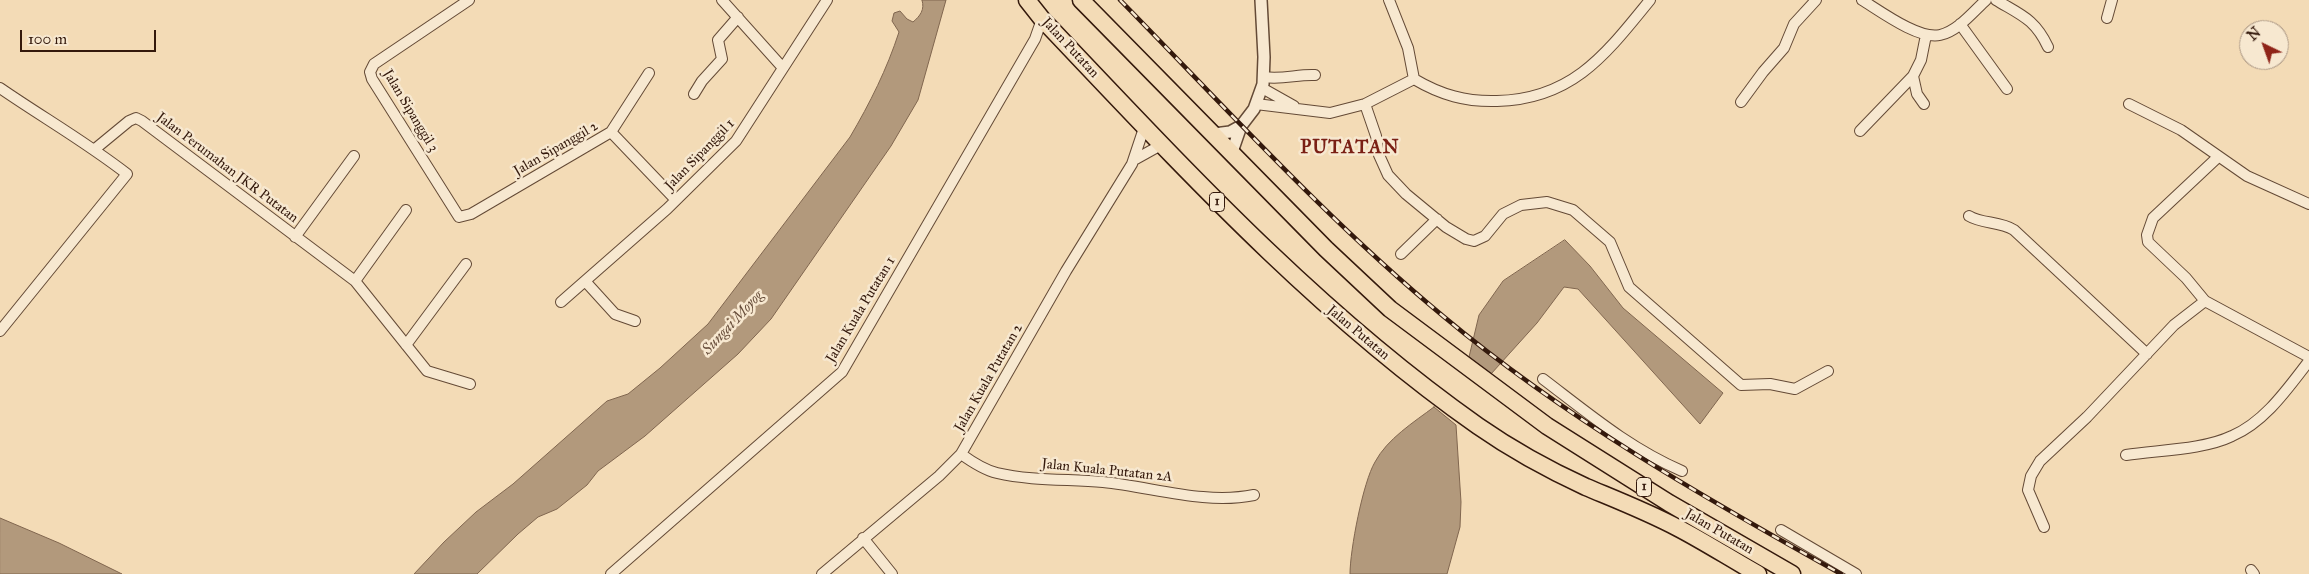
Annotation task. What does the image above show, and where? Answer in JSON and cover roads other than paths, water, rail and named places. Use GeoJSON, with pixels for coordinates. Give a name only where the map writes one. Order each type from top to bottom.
{"type":"FeatureCollection","features":[{"type":"Feature","properties":{"kind":"highway","name":"Jalan Putatan"},"geometry":{"type":"LineString","coordinates":[[1027,0],[1042,19],[1144,128],[1339,319],[1424,386],[1479,427],[1560,474],[1677,528],[1758,574]]}},
{"type":"Feature","properties":{"kind":"highway","name":"Jalan Putatan"},"geometry":{"type":"LineString","coordinates":[[1081,0],[1367,290],[1501,394],[1610,466],[1792,574]]}},
{"type":"Feature","properties":{"kind":"highway"},"geometry":{"type":"LineString","coordinates":[[1737,543],[1744,553],[1743,566]]}},
{"type":"Feature","properties":{"kind":"street","name":"Jalan Sipanggil 3"},"geometry":{"type":"LineString","coordinates":[[459,218],[372,80],[370,72],[374,64],[469,0]]}},
{"type":"Feature","properties":{"kind":"street"},"geometry":{"type":"LineString","coordinates":[[722,0],[783,68]]}},
{"type":"Feature","properties":{"kind":"street","name":"Jalan Sipanggil 1"},"geometry":{"type":"LineString","coordinates":[[561,302],[676,200],[736,141],[827,0]]}},
{"type":"Feature","properties":{"kind":"street"},"geometry":{"type":"LineString","coordinates":[[1232,152],[1241,126],[1256,104],[1263,83],[1261,0]]}},
{"type":"Feature","properties":{"kind":"street"},"geometry":{"type":"LineString","coordinates":[[1389,0],[1408,48],[1414,80]]}},
{"type":"Feature","properties":{"kind":"street"},"geometry":{"type":"LineString","coordinates":[[1414,80],[1448,96],[1476,101],[1517,100],[1545,94],[1566,84],[1589,67],[1650,0]]}},
{"type":"Feature","properties":{"kind":"street"},"geometry":{"type":"LineString","coordinates":[[1741,102],[1784,48],[1794,24],[1816,0]]}},
{"type":"Feature","properties":{"kind":"street"},"geometry":{"type":"LineString","coordinates":[[1862,0],[1926,36],[1940,35],[1960,24],[1986,0]]}},
{"type":"Feature","properties":{"kind":"street"},"geometry":{"type":"LineString","coordinates":[[1996,0],[2031,21],[2039,29],[2048,47]]}},
{"type":"Feature","properties":{"kind":"street"},"geometry":{"type":"LineString","coordinates":[[2107,18],[2112,0]]}},
{"type":"Feature","properties":{"kind":"street"},"geometry":{"type":"LineString","coordinates":[[694,94],[702,81],[722,59],[718,40],[738,18]]}},
{"type":"Feature","properties":{"kind":"street","name":"Jalan Kuala Putatan 1"},"geometry":{"type":"LineString","coordinates":[[611,574],[842,372],[1038,33],[1042,19]]}},
{"type":"Feature","properties":{"kind":"street"},"geometry":{"type":"LineString","coordinates":[[1960,24],[2007,89]]}},
{"type":"Feature","properties":{"kind":"street","name":"Jalan Kuala Putatan 1"},"geometry":{"type":"LineString","coordinates":[[1028,49],[1043,38],[1056,34]]}},
{"type":"Feature","properties":{"kind":"street"},"geometry":{"type":"LineString","coordinates":[[1860,131],[1913,76],[1921,60],[1926,36]]}},
{"type":"Feature","properties":{"kind":"street"},"geometry":{"type":"LineString","coordinates":[[611,132],[649,73]]}},
{"type":"Feature","properties":{"kind":"street"},"geometry":{"type":"LineString","coordinates":[[1263,83],[1292,75],[1315,75]]}},
{"type":"Feature","properties":{"kind":"street"},"geometry":{"type":"LineString","coordinates":[[1913,76],[1917,94],[1924,104]]}},
{"type":"Feature","properties":{"kind":"street"},"geometry":{"type":"LineString","coordinates":[[1256,104],[1296,108],[1315,113],[1330,113],[1365,104],[1414,80]]}},
{"type":"Feature","properties":{"kind":"street"},"geometry":{"type":"LineString","coordinates":[[1263,83],[1296,108]]}},
{"type":"Feature","properties":{"kind":"street"},"geometry":{"type":"LineString","coordinates":[[0,88],[41,117],[95,149],[126,174],[0,330]]}},
{"type":"Feature","properties":{"kind":"street"},"geometry":{"type":"LineString","coordinates":[[1365,104],[1376,136],[1379,155],[1388,175],[1406,194],[1466,239],[1474,241],[1485,236],[1497,220],[1512,208],[1535,202],[1561,205],[1589,221],[1610,242],[1629,287],[1741,385],[1770,384],[1796,389],[1828,371]]}},
{"type":"Feature","properties":{"kind":"street"},"geometry":{"type":"LineString","coordinates":[[2129,104],[2181,130],[2247,176],[2309,204]]}},
{"type":"Feature","properties":{"kind":"street","name":"Jalan Perumahan JKR Putatan"},"geometry":{"type":"LineString","coordinates":[[95,149],[129,121],[136,118],[142,121],[355,281],[427,371],[470,384]]}},
{"type":"Feature","properties":{"kind":"street"},"geometry":{"type":"LineString","coordinates":[[1214,134],[1230,132],[1241,126]]}},
{"type":"Feature","properties":{"kind":"street","name":"Jalan Kuala Putatan 2"},"geometry":{"type":"LineString","coordinates":[[822,574],[939,476],[961,454],[1066,271],[1134,160],[1144,128]]}},
{"type":"Feature","properties":{"kind":"street","name":"Jalan Sipanggil 2"},"geometry":{"type":"LineString","coordinates":[[459,218],[471,214],[611,132],[676,200]]}},
{"type":"Feature","properties":{"kind":"street","name":"Jalan Kuala Putatan 2"},"geometry":{"type":"LineString","coordinates":[[1134,160],[1161,145]]}},
{"type":"Feature","properties":{"kind":"street","name":"Jalan Perumahan JKR Putatan"},"geometry":{"type":"LineString","coordinates":[[295,236],[354,156]]}},
{"type":"Feature","properties":{"kind":"street"},"geometry":{"type":"LineString","coordinates":[[2218,157],[2153,218],[2147,235],[2148,242],[2186,278],[2205,301],[2309,357]]}},
{"type":"Feature","properties":{"kind":"street"},"geometry":{"type":"LineString","coordinates":[[355,281],[406,210]]}},
{"type":"Feature","properties":{"kind":"street"},"geometry":{"type":"LineString","coordinates":[[1969,216],[1975,220],[2006,225],[2014,230],[2147,354]]}},
{"type":"Feature","properties":{"kind":"street"},"geometry":{"type":"LineString","coordinates":[[1401,254],[1437,219]]}},
{"type":"Feature","properties":{"kind":"street"},"geometry":{"type":"LineString","coordinates":[[406,345],[466,264]]}},
{"type":"Feature","properties":{"kind":"street"},"geometry":{"type":"LineString","coordinates":[[585,281],[616,314],[635,321]]}},
{"type":"Feature","properties":{"kind":"street"},"geometry":{"type":"LineString","coordinates":[[2044,527],[2028,490],[2028,484],[2035,467],[2046,454],[2087,417],[2174,325],[2205,301]]}},
{"type":"Feature","properties":{"kind":"street"},"geometry":{"type":"LineString","coordinates":[[2126,455],[2203,444],[2231,437],[2243,431],[2271,408],[2309,361]]}},
{"type":"Feature","properties":{"kind":"street"},"geometry":{"type":"LineString","coordinates":[[1543,379],[1619,438],[1650,457],[1682,472]]}},
{"type":"Feature","properties":{"kind":"street","name":"Jalan Kuala Putatan 2A"},"geometry":{"type":"LineString","coordinates":[[961,454],[986,470],[1006,474],[1104,482],[1216,497],[1236,498],[1254,495]]}},
{"type":"Feature","properties":{"kind":"street"},"geometry":{"type":"LineString","coordinates":[[1781,530],[1856,574]]}},
{"type":"Feature","properties":{"kind":"street"},"geometry":{"type":"LineString","coordinates":[[864,538],[892,574]]}},
{"type":"Feature","properties":{"kind":"water","name":"Sungai Moyog"},"geometry":{"type":"Polygon","coordinates":[[[922,0],[946,0],[918,100],[891,146],[771,319],[738,354],[645,436],[598,471],[587,485],[557,509],[538,517],[477,574],[414,574],[476,512],[513,484],[607,401],[628,394],[660,368],[708,324],[850,137],[878,86],[899,32],[892,21],[894,13],[900,11],[907,19],[913,22],[921,12],[923,7],[922,0]]]}},
{"type":"Feature","properties":{"kind":"water"},"geometry":{"type":"Polygon","coordinates":[[[1565,240],[1590,266],[1623,308],[1723,393],[1700,424],[1578,289],[1564,287],[1537,323],[1491,374],[1469,357],[1479,315],[1503,281],[1565,240]]]}},
{"type":"Feature","properties":{"kind":"water"},"geometry":{"type":"Polygon","coordinates":[[[1434,407],[1456,425],[1461,502],[1460,527],[1447,574],[1350,574],[1358,516],[1370,472],[1375,462],[1394,438],[1434,407]]]}},
{"type":"Feature","properties":{"kind":"water"},"geometry":{"type":"Polygon","coordinates":[[[0,518],[59,543],[122,574],[0,574],[0,518]]]}},
{"type":"Feature","properties":{"kind":"railway"},"geometry":{"type":"LineString","coordinates":[[1120,0],[1358,241],[1443,316],[1489,353],[1537,389],[1636,454],[1738,516],[1841,574]]}},
{"type":"Feature","properties":{"kind":"district","name":"PUTATAN"},"geometry":{"type":"Point","coordinates":[1350,148]}}]}
